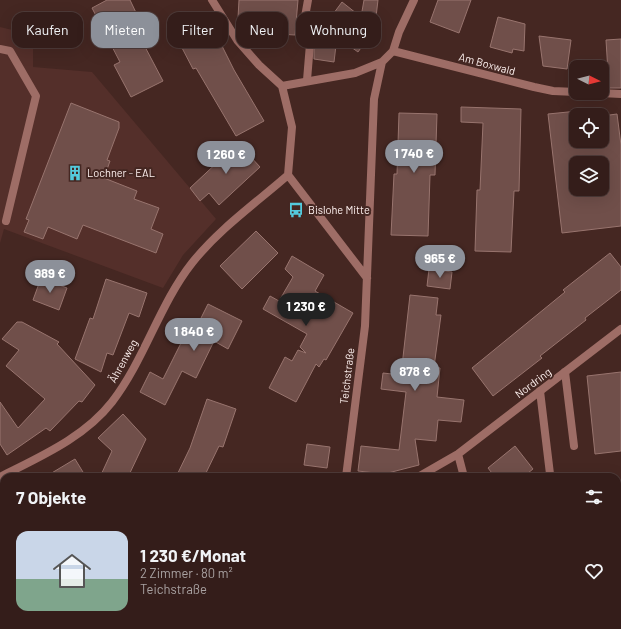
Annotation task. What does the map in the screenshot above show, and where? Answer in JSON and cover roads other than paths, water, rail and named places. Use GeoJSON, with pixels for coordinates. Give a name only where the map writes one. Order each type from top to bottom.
{"type":"FeatureCollection","features":[{"type":"Feature","properties":{"kind":"street"},"geometry":{"type":"LineString","coordinates":[[212,0],[237,40],[259,65],[282,86],[292,127],[288,175],[368,278]]}},
{"type":"Feature","properties":{"kind":"street"},"geometry":{"type":"LineString","coordinates":[[307,80],[310,44],[303,28],[308,0]]}},
{"type":"Feature","properties":{"kind":"street"},"geometry":{"type":"LineString","coordinates":[[282,86],[355,72],[382,62],[393,51],[399,32],[414,0]]}},
{"type":"Feature","properties":{"kind":"street"},"geometry":{"type":"LineString","coordinates":[[0,49],[10,51],[36,96],[6,220]]}},
{"type":"Feature","properties":{"kind":"street","name":"Am Boxwald"},"geometry":{"type":"LineString","coordinates":[[393,51],[553,91],[569,92]]}},
{"type":"Feature","properties":{"kind":"street","name":"Teichstraße"},"geometry":{"type":"LineString","coordinates":[[347,473],[365,326],[374,99],[382,62]]}},
{"type":"Feature","properties":{"kind":"street"},"geometry":{"type":"LineString","coordinates":[[609,93],[621,94]]}},
{"type":"Feature","properties":{"kind":"street","name":"Ährenweg"},"geometry":{"type":"LineString","coordinates":[[8,473],[57,447],[94,421],[112,402],[127,378],[166,301],[192,263],[215,237],[288,175]]}},
{"type":"Feature","properties":{"kind":"street","name":"Nordring"},"geometry":{"type":"LineString","coordinates":[[425,473],[458,454],[621,329]]}},
{"type":"Feature","properties":{"kind":"street"},"geometry":{"type":"LineString","coordinates":[[565,372],[574,446]]}},
{"type":"Feature","properties":{"kind":"street"},"geometry":{"type":"LineString","coordinates":[[540,391],[550,473]]}},
{"type":"Feature","properties":{"kind":"street"},"geometry":{"type":"LineString","coordinates":[[458,454],[463,473]]}},
{"type":"Feature","properties":{"kind":"place","name":"Lochner - EAL"},"geometry":{"type":"Point","coordinates":[75,173]}},
{"type":"Feature","properties":{"kind":"place","name":"Bislohe Mitte"},"geometry":{"type":"Point","coordinates":[296,210]}}]}
